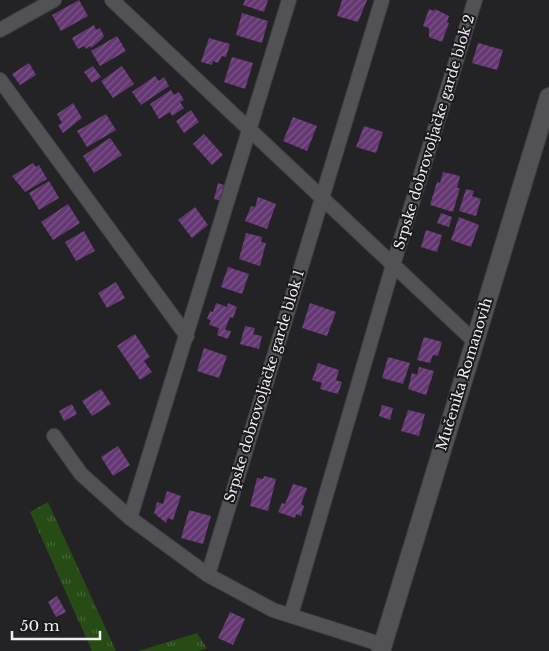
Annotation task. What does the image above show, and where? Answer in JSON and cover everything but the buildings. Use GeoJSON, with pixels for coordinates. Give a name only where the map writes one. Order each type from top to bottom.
{"type":"FeatureCollection","features":[{"type":"Feature","properties":{"kind":"street"},"geometry":{"type":"LineString","coordinates":[[0,30],[54,0]]}},
{"type":"Feature","properties":{"kind":"street"},"geometry":{"type":"LineString","coordinates":[[112,0],[474,341]]}},
{"type":"Feature","properties":{"kind":"street"},"geometry":{"type":"LineString","coordinates":[[130,518],[289,0]]}},
{"type":"Feature","properties":{"kind":"street"},"geometry":{"type":"LineString","coordinates":[[321,198],[382,0]]}},
{"type":"Feature","properties":{"kind":"street","name":"Srpske dobrovoljačke garde blok 2"},"geometry":{"type":"LineString","coordinates":[[393,265],[475,0]]}},
{"type":"Feature","properties":{"kind":"street"},"geometry":{"type":"LineString","coordinates":[[0,80],[187,336]]}},
{"type":"Feature","properties":{"kind":"street","name":"Mučenika Romanovih"},"geometry":{"type":"LineString","coordinates":[[382,648],[549,97]]}},
{"type":"Feature","properties":{"kind":"street","name":"Srpske dobrovoljačke garde blok 1"},"geometry":{"type":"LineString","coordinates":[[208,575],[321,198]]}},
{"type":"Feature","properties":{"kind":"street"},"geometry":{"type":"LineString","coordinates":[[291,616],[393,265]]}},
{"type":"Feature","properties":{"kind":"street"},"geometry":{"type":"LineString","coordinates":[[54,436],[81,474],[130,518],[208,575],[273,610],[382,648]]}},
{"type":"Feature","properties":{"kind":"green space"},"geometry":{"type":"Polygon","coordinates":[[[48,502],[116,651],[92,651],[30,512],[48,502]]]}},
{"type":"Feature","properties":{"kind":"green space"},"geometry":{"type":"Polygon","coordinates":[[[197,633],[207,648],[199,651],[138,651],[197,633]]]}}]}
